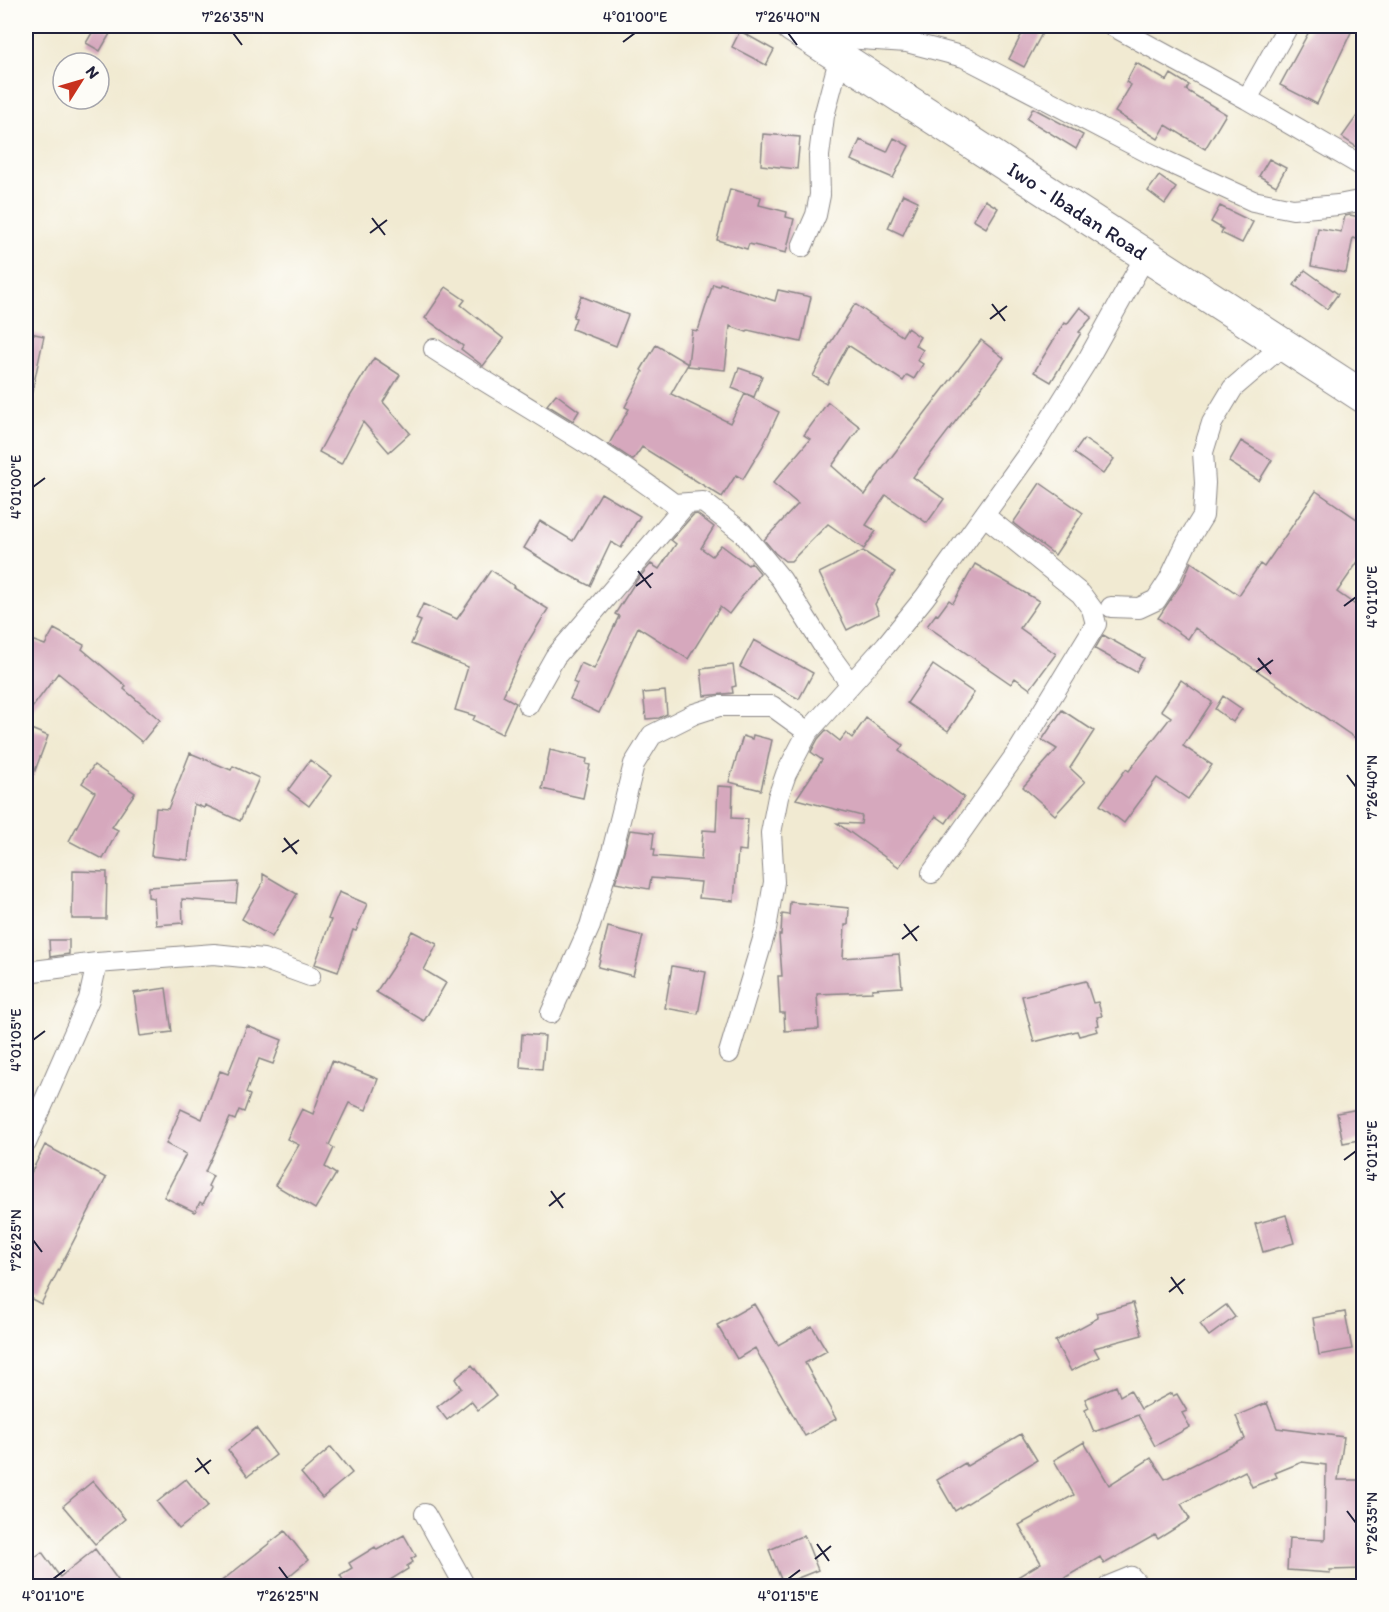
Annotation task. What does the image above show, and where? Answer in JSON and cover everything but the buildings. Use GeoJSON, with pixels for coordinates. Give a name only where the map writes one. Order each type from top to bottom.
{"type":"FeatureCollection","features":[{"type":"Feature","properties":{"kind":"main road","name":"Iwo - Ibadan Road"},"geometry":{"type":"LineString","coordinates":[[800,31],[1282,346],[1364,397]]}},
{"type":"Feature","properties":{"kind":"street"},"geometry":{"type":"LineString","coordinates":[[1113,26],[1247,99],[1364,167]]}},
{"type":"Feature","properties":{"kind":"street"},"geometry":{"type":"LineString","coordinates":[[1247,99],[1288,26]]}},
{"type":"Feature","properties":{"kind":"street"},"geometry":{"type":"LineString","coordinates":[[800,31],[907,42],[964,57],[1160,158],[1253,201],[1293,209],[1364,200]]}},
{"type":"Feature","properties":{"kind":"street"},"geometry":{"type":"LineString","coordinates":[[802,247],[816,215],[820,195],[819,156],[824,116],[840,56]]}},
{"type":"Feature","properties":{"kind":"street"},"geometry":{"type":"LineString","coordinates":[[729,1053],[766,929],[774,882],[771,833],[778,797],[786,774],[808,732],[886,645],[985,516],[1033,447],[1068,392],[1146,255]]}},
{"type":"Feature","properties":{"kind":"street"},"geometry":{"type":"LineString","coordinates":[[1112,607],[1139,608],[1156,600],[1203,516],[1205,483],[1203,452],[1212,423],[1233,388],[1282,346]]}},
{"type":"Feature","properties":{"kind":"street"},"geometry":{"type":"LineString","coordinates":[[434,349],[493,388],[553,422],[674,504],[703,502],[742,532],[780,579],[850,683]]}},
{"type":"Feature","properties":{"kind":"street"},"geometry":{"type":"LineString","coordinates":[[528,705],[555,657],[686,504]]}},
{"type":"Feature","properties":{"kind":"street"},"geometry":{"type":"LineString","coordinates":[[932,873],[1018,750],[1096,624],[1092,609],[1081,594],[985,516]]}},
{"type":"Feature","properties":{"kind":"street"},"geometry":{"type":"LineString","coordinates":[[551,1013],[590,926],[612,852],[634,764],[652,735],[694,714],[719,706],[772,706],[808,732]]}},
{"type":"Feature","properties":{"kind":"street"},"geometry":{"type":"LineString","coordinates":[[26,972],[97,963],[214,954],[263,959],[310,976]]}},
{"type":"Feature","properties":{"kind":"street"},"geometry":{"type":"LineString","coordinates":[[26,1143],[89,999],[97,963]]}},
{"type":"Feature","properties":{"kind":"street"},"geometry":{"type":"LineString","coordinates":[[425,1514],[465,1587]]}},
{"type":"Feature","properties":{"kind":"street"},"geometry":{"type":"LineString","coordinates":[[1109,1587],[1131,1577],[1139,1587]]}}]}
